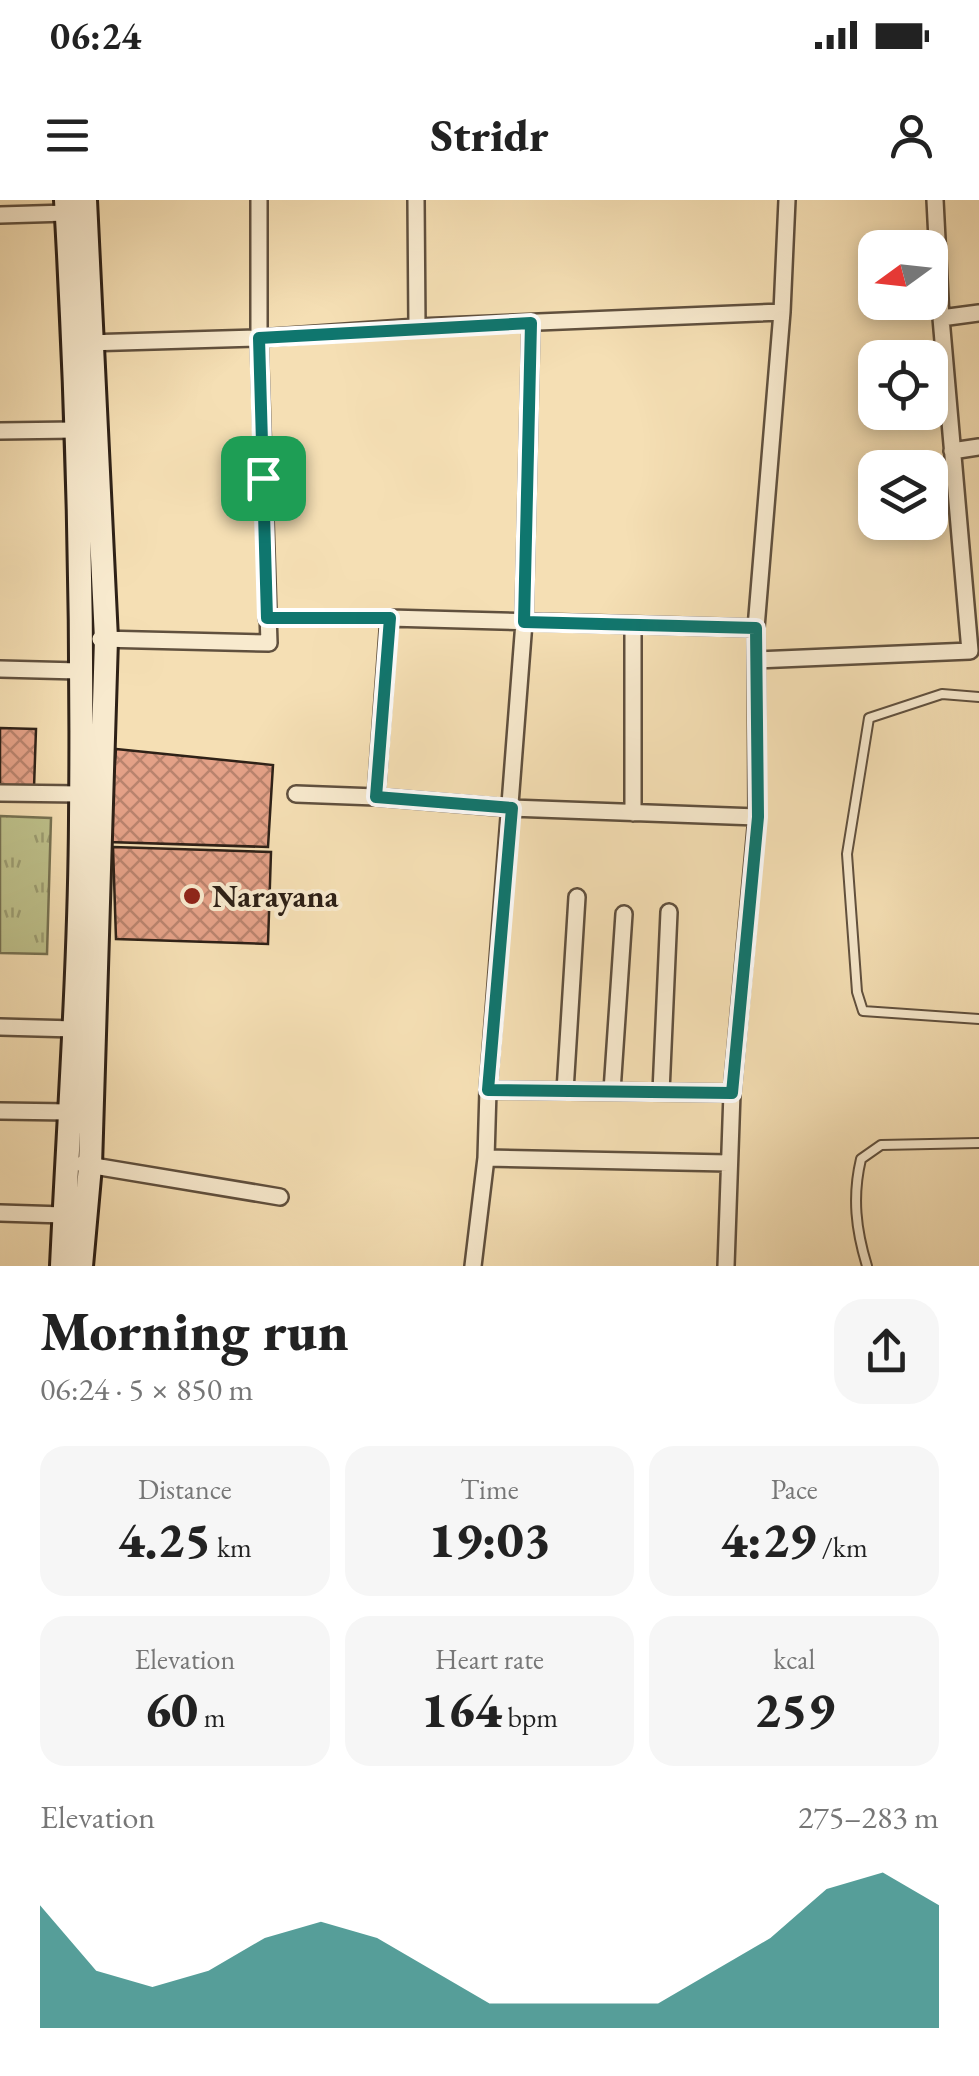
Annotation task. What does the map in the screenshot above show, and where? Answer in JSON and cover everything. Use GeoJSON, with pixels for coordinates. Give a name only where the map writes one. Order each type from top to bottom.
{"type":"FeatureCollection","features":[{"type":"Feature","properties":{"kind":"street"},"geometry":{"type":"LineString","coordinates":[[80,639],[268,643],[259,338],[260,200]]}},
{"type":"Feature","properties":{"kind":"street"},"geometry":{"type":"LineString","coordinates":[[416,200],[418,328]]}},
{"type":"Feature","properties":{"kind":"street"},"geometry":{"type":"LineString","coordinates":[[726,1266],[732,1093],[758,817],[756,628],[782,312],[787,200]]}},
{"type":"Feature","properties":{"kind":"street"},"geometry":{"type":"LineString","coordinates":[[934,200],[936,230]]}},
{"type":"Feature","properties":{"kind":"street"},"geometry":{"type":"LineString","coordinates":[[0,214],[73,204],[84,343],[106,640],[79,1164],[81,1266]]}},
{"type":"Feature","properties":{"kind":"street"},"geometry":{"type":"LineString","coordinates":[[84,343],[782,312]]}},
{"type":"Feature","properties":{"kind":"street"},"geometry":{"type":"LineString","coordinates":[[948,317],[979,313]]}},
{"type":"Feature","properties":{"kind":"street"},"geometry":{"type":"LineString","coordinates":[[757,660],[974,650],[961,552],[941,320]]}},
{"type":"Feature","properties":{"kind":"street"},"geometry":{"type":"LineString","coordinates":[[472,1266],[486,1158],[524,622],[531,323]]}},
{"type":"Feature","properties":{"kind":"street"},"geometry":{"type":"LineString","coordinates":[[65,1266],[64,1215],[79,1164],[70,1112],[80,794],[80,526],[75,430],[84,343]]}},
{"type":"Feature","properties":{"kind":"street"},"geometry":{"type":"LineString","coordinates":[[0,431],[75,430]]}},
{"type":"Feature","properties":{"kind":"street"},"geometry":{"type":"LineString","coordinates":[[952,450],[979,447]]}},
{"type":"Feature","properties":{"kind":"street"},"geometry":{"type":"LineString","coordinates":[[961,552],[979,551]]}},
{"type":"Feature","properties":{"kind":"street"},"geometry":{"type":"LineString","coordinates":[[267,618],[756,628]]}},
{"type":"Feature","properties":{"kind":"street"},"geometry":{"type":"LineString","coordinates":[[376,797],[390,618]]}},
{"type":"Feature","properties":{"kind":"street"},"geometry":{"type":"LineString","coordinates":[[633,625],[633,813]]}},
{"type":"Feature","properties":{"kind":"street"},"geometry":{"type":"LineString","coordinates":[[0,669],[79,671]]}},
{"type":"Feature","properties":{"kind":"street"},"geometry":{"type":"LineString","coordinates":[[0,793],[80,794]]}},
{"type":"Feature","properties":{"kind":"street"},"geometry":{"type":"LineString","coordinates":[[296,794],[512,808],[758,817]]}},
{"type":"Feature","properties":{"kind":"street"},"geometry":{"type":"LineString","coordinates":[[566,1090],[577,897]]}},
{"type":"Feature","properties":{"kind":"street"},"geometry":{"type":"LineString","coordinates":[[661,1092],[669,912]]}},
{"type":"Feature","properties":{"kind":"street"},"geometry":{"type":"LineString","coordinates":[[612,1091],[624,914]]}},
{"type":"Feature","properties":{"kind":"street"},"geometry":{"type":"LineString","coordinates":[[0,1027],[75,1029]]}},
{"type":"Feature","properties":{"kind":"street"},"geometry":{"type":"LineString","coordinates":[[488,1090],[732,1093]]}},
{"type":"Feature","properties":{"kind":"street"},"geometry":{"type":"LineString","coordinates":[[0,1111],[70,1112]]}},
{"type":"Feature","properties":{"kind":"street"},"geometry":{"type":"LineString","coordinates":[[486,1158],[728,1162]]}},
{"type":"Feature","properties":{"kind":"street"},"geometry":{"type":"LineString","coordinates":[[79,1164],[280,1197]]}},
{"type":"Feature","properties":{"kind":"street"},"geometry":{"type":"LineString","coordinates":[[0,1213],[64,1215]]}},
{"type":"Feature","properties":{"kind":"lane"},"geometry":{"type":"LineString","coordinates":[[979,697],[942,694],[869,718],[847,854],[857,992],[863,1010],[979,1019]]}},
{"type":"Feature","properties":{"kind":"lane"},"geometry":{"type":"LineString","coordinates":[[867,1266],[856,1230],[856,1181],[861,1159],[881,1145],[979,1143]]}},
{"type":"Feature","properties":{"kind":"green space"},"geometry":{"type":"Polygon","coordinates":[[[0,816],[51,818],[47,954],[0,953],[0,816]]]}},
{"type":"Feature","properties":{"kind":"building"},"geometry":{"type":"Polygon","coordinates":[[[0,728],[36,729],[34,788],[0,787],[0,728]]]}},
{"type":"Feature","properties":{"kind":"building"},"geometry":{"type":"Polygon","coordinates":[[[116,749],[273,765],[268,847],[108,842],[116,749]]]}},
{"type":"Feature","properties":{"kind":"building","name":"Narayana"},"geometry":{"type":"Polygon","coordinates":[[[113,847],[271,852],[268,944],[116,939],[113,847]]]}},
{"type":"Feature","properties":{"kind":"place","name":"Narayana"},"geometry":{"type":"Point","coordinates":[192,896]}},
{"type":"Feature","properties":{"kind":"route"},"geometry":{"type":"LineString","coordinates":[[531,323],[524,622],[756,628],[758,817],[732,1093],[488,1090],[512,808],[376,797],[390,618],[267,618],[263,478],[259,338],[531,323]]}}]}
